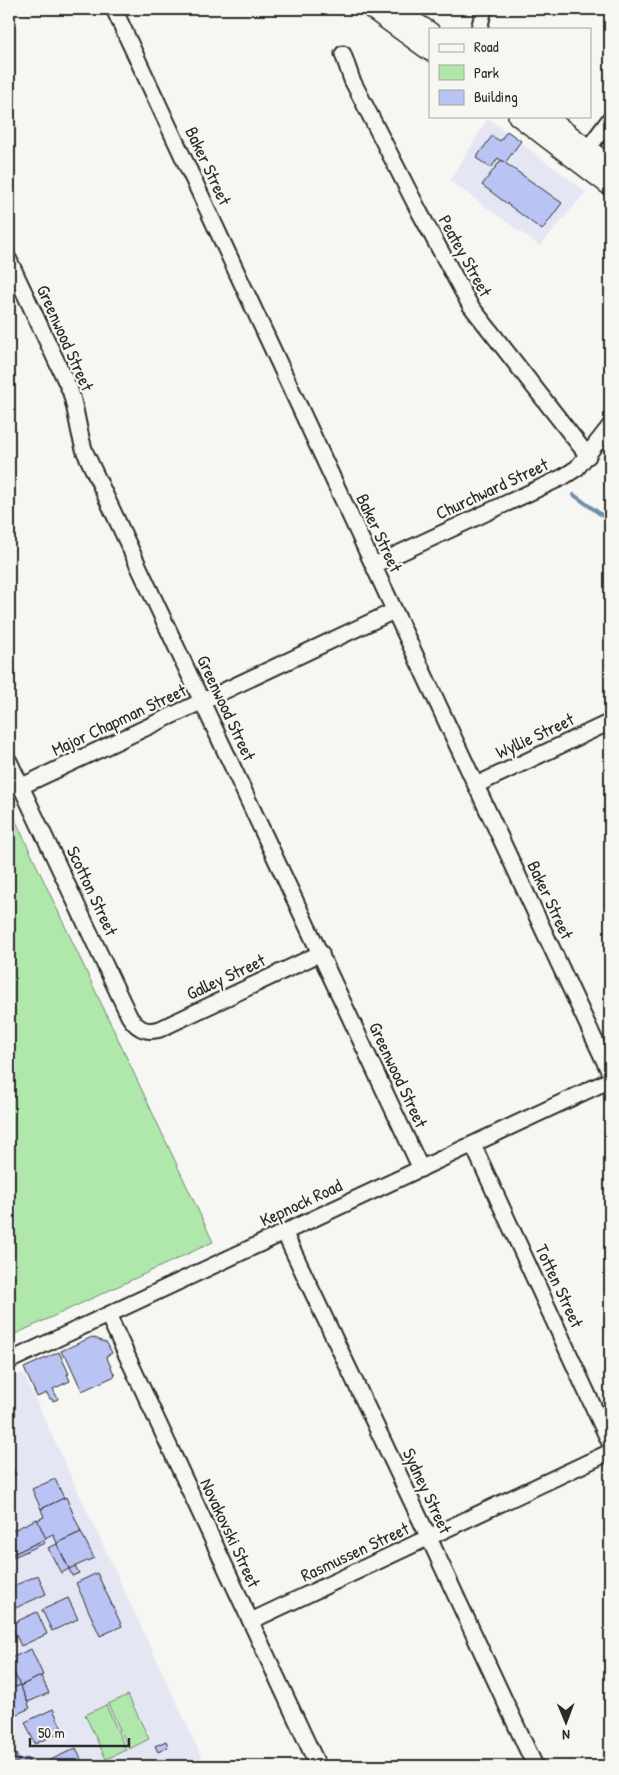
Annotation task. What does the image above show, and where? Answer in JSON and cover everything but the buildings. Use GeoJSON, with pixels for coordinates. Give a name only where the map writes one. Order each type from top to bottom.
{"type":"FeatureCollection","features":[{"type":"Feature","properties":{"kind":"street","name":"Baker Street"},"geometry":{"type":"LineString","coordinates":[[114,9],[610,1072]]}},
{"type":"Feature","properties":{"kind":"street"},"geometry":{"type":"LineString","coordinates":[[372,9],[429,50]]}},
{"type":"Feature","properties":{"kind":"street"},"geometry":{"type":"LineString","coordinates":[[394,9],[429,31]]}},
{"type":"Feature","properties":{"kind":"street"},"geometry":{"type":"LineString","coordinates":[[479,28],[484,9]]}},
{"type":"Feature","properties":{"kind":"street","name":"Peatey Street"},"geometry":{"type":"LineString","coordinates":[[343,54],[352,80],[470,305],[588,456]]}},
{"type":"Feature","properties":{"kind":"street"},"geometry":{"type":"LineString","coordinates":[[521,118],[610,186]]}},
{"type":"Feature","properties":{"kind":"street"},"geometry":{"type":"LineString","coordinates":[[547,118],[610,166]]}},
{"type":"Feature","properties":{"kind":"street"},"geometry":{"type":"LineString","coordinates":[[587,150],[610,119]]}},
{"type":"Feature","properties":{"kind":"street","name":"Greenwood Street"},"geometry":{"type":"LineString","coordinates":[[9,260],[70,390],[85,452],[421,1169]]}},
{"type":"Feature","properties":{"kind":"street","name":"Churchward Street"},"geometry":{"type":"LineString","coordinates":[[374,565],[563,477],[577,468],[610,426]]}},
{"type":"Feature","properties":{"kind":"street","name":"Major Chapman Street"},"geometry":{"type":"LineString","coordinates":[[22,786],[394,611]]}},
{"type":"Feature","properties":{"kind":"street","name":"Wyllie Street"},"geometry":{"type":"LineString","coordinates":[[476,785],[610,722]]}},
{"type":"Feature","properties":{"kind":"street","name":"Scotton Street"},"geometry":{"type":"LineString","coordinates":[[9,761],[130,1016],[138,1027],[146,1031]]}},
{"type":"Feature","properties":{"kind":"street","name":"Galley Street"},"geometry":{"type":"LineString","coordinates":[[146,1031],[160,1029],[320,953]]}},
{"type":"Feature","properties":{"kind":"street","name":"Kepnock Road"},"geometry":{"type":"LineString","coordinates":[[9,1361],[610,1080]]}},
{"type":"Feature","properties":{"kind":"street","name":"Totten Street"},"geometry":{"type":"LineString","coordinates":[[473,1145],[610,1443]]}},
{"type":"Feature","properties":{"kind":"street","name":"Sydney Street"},"geometry":{"type":"LineString","coordinates":[[284,1232],[429,1538],[534,1766]]}},
{"type":"Feature","properties":{"kind":"street","name":"Novakovski Street"},"geometry":{"type":"LineString","coordinates":[[108,1315],[318,1766]]}},
{"type":"Feature","properties":{"kind":"street","name":"Rasmussen Street"},"geometry":{"type":"LineString","coordinates":[[251,1622],[610,1452]]}},
{"type":"Feature","properties":{"kind":"shaded area"},"geometry":{"type":"Polygon","coordinates":[[[488,118],[586,192],[540,246],[450,181],[488,118]]]}},
{"type":"Feature","properties":{"kind":"shaded area"},"geometry":{"type":"Polygon","coordinates":[[[23,1373],[206,1766],[9,1766],[9,1380],[23,1373]]]}},
{"type":"Feature","properties":{"kind":"green space"},"geometry":{"type":"Polygon","coordinates":[[[12,813],[213,1242],[9,1337],[9,815],[12,813]]]}},
{"type":"Feature","properties":{"kind":"green space"},"geometry":{"type":"Polygon","coordinates":[[[128,1695],[149,1739],[129,1749],[108,1704],[128,1695]]]}},
{"type":"Feature","properties":{"kind":"green space"},"geometry":{"type":"Polygon","coordinates":[[[106,1705],[126,1750],[106,1759],[85,1715],[106,1705]]]}},
{"type":"Feature","properties":{"kind":"waterway"},"geometry":{"type":"LineString","coordinates":[[574,495],[610,521]]}}]}
